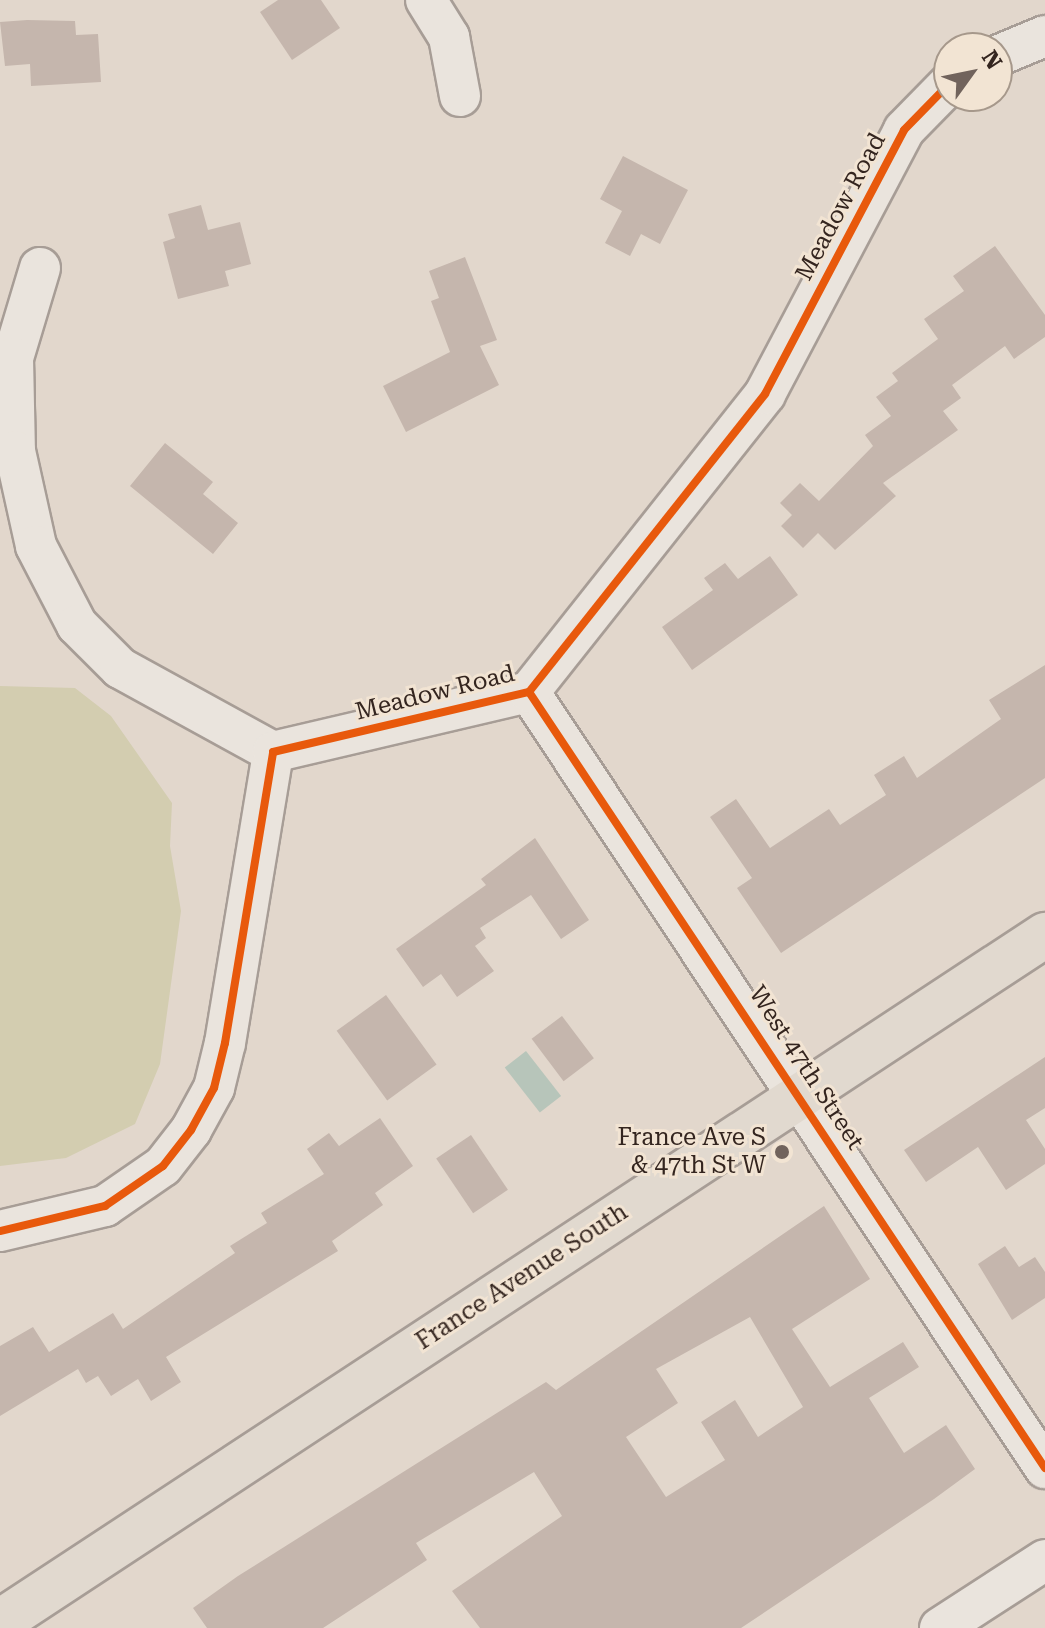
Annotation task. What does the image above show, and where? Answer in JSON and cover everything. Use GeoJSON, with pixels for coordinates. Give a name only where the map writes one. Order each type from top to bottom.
{"type":"FeatureCollection","features":[{"type":"Feature","properties":{"kind":"main road","name":"France Avenue South"},"geometry":{"type":"LineString","coordinates":[[0,1622],[800,1093],[1045,935]]}},
{"type":"Feature","properties":{"kind":"street"},"geometry":{"type":"LineString","coordinates":[[426,0],[454,18],[460,96]]}},
{"type":"Feature","properties":{"kind":"street"},"geometry":{"type":"LineString","coordinates":[[1013,49],[1045,36]]}},
{"type":"Feature","properties":{"kind":"street","name":"Meadow Road"},"geometry":{"type":"LineString","coordinates":[[273,752],[529,692],[765,394],[904,130],[933,100]]}},
{"type":"Feature","properties":{"kind":"street"},"geometry":{"type":"LineString","coordinates":[[0,1231],[105,1206],[163,1166],[191,1130],[214,1088],[225,1043],[273,752],[120,668],[77,625],[36,546],[15,451],[13,358],[40,268]]}},
{"type":"Feature","properties":{"kind":"street","name":"West 47th Street"},"geometry":{"type":"LineString","coordinates":[[529,692],[800,1093],[1045,1468]]}},
{"type":"Feature","properties":{"kind":"street"},"geometry":{"type":"LineString","coordinates":[[940,1628],[1045,1560]]}},
{"type":"Feature","properties":{"kind":"shaded area"},"geometry":{"type":"Polygon","coordinates":[[[0,686],[75,688],[111,716],[172,803],[170,846],[181,911],[160,1064],[135,1124],[66,1158],[0,1166],[0,686]]]}},
{"type":"Feature","properties":{"kind":"shaded area"},"geometry":{"type":"Polygon","coordinates":[[[526,1051],[561,1096],[540,1113],[505,1068],[526,1051]]]}},
{"type":"Feature","properties":{"kind":"building"},"geometry":{"type":"Polygon","coordinates":[[[278,0],[321,0],[340,28],[292,60],[260,12],[278,0]]]}},
{"type":"Feature","properties":{"kind":"building"},"geometry":{"type":"Polygon","coordinates":[[[75,21],[76,35],[98,34],[101,82],[31,86],[30,64],[5,66],[0,22],[75,21]]]}},
{"type":"Feature","properties":{"kind":"building"},"geometry":{"type":"Polygon","coordinates":[[[623,156],[688,190],[660,244],[641,234],[630,256],[605,243],[622,211],[600,199],[623,156]]]}},
{"type":"Feature","properties":{"kind":"building"},"geometry":{"type":"Polygon","coordinates":[[[201,205],[208,230],[240,222],[251,264],[225,271],[229,286],[178,299],[163,242],[175,238],[168,214],[201,205]]]}},
{"type":"Feature","properties":{"kind":"building"},"geometry":{"type":"Polygon","coordinates":[[[995,246],[1045,315],[1045,337],[1014,359],[1005,346],[952,385],[961,398],[943,411],[958,430],[883,483],[896,496],[835,550],[818,533],[803,548],[781,526],[792,515],[780,503],[800,483],[819,501],[873,446],[865,435],[891,416],[876,397],[898,381],[892,373],[938,339],[924,319],[964,291],[953,276],[995,246]]]}},
{"type":"Feature","properties":{"kind":"building"},"geometry":{"type":"Polygon","coordinates":[[[465,257],[497,340],[480,346],[499,385],[406,432],[383,386],[450,352],[431,301],[439,298],[429,271],[465,257]]]}},
{"type":"Feature","properties":{"kind":"building"},"geometry":{"type":"Polygon","coordinates":[[[165,443],[213,482],[203,494],[238,523],[213,554],[130,486],[165,443]]]}},
{"type":"Feature","properties":{"kind":"building"},"geometry":{"type":"Polygon","coordinates":[[[770,556],[798,595],[692,670],[662,627],[713,590],[704,578],[725,563],[738,579],[770,556]]]}},
{"type":"Feature","properties":{"kind":"building"},"geometry":{"type":"Polygon","coordinates":[[[1045,665],[1045,778],[781,953],[737,888],[752,878],[710,817],[736,799],[770,848],[829,809],[840,825],[886,795],[874,775],[904,756],[917,778],[1001,719],[989,700],[1045,665]]]}},
{"type":"Feature","properties":{"kind":"building"},"geometry":{"type":"Polygon","coordinates":[[[535,838],[589,920],[561,939],[531,895],[480,928],[486,938],[475,946],[494,971],[457,997],[441,974],[423,987],[396,949],[486,885],[481,879],[535,838]]]}},
{"type":"Feature","properties":{"kind":"building"},"geometry":{"type":"Polygon","coordinates":[[[386,995],[437,1065],[387,1100],[337,1031],[386,995]]]}},
{"type":"Feature","properties":{"kind":"building"},"geometry":{"type":"Polygon","coordinates":[[[562,1016],[594,1058],[564,1081],[532,1039],[562,1016]]]}},
{"type":"Feature","properties":{"kind":"building"},"geometry":{"type":"Polygon","coordinates":[[[1045,1057],[1045,1108],[1026,1120],[1045,1149],[1045,1164],[1006,1190],[978,1147],[926,1182],[904,1150],[1045,1057]]]}},
{"type":"Feature","properties":{"kind":"building"},"geometry":{"type":"Polygon","coordinates":[[[380,1118],[413,1166],[375,1193],[383,1205],[332,1241],[338,1251],[166,1357],[181,1382],[151,1401],[138,1379],[111,1396],[98,1376],[86,1383],[78,1369],[0,1416],[0,1346],[33,1327],[49,1352],[113,1313],[123,1329],[235,1253],[230,1246],[267,1223],[261,1213],[324,1174],[307,1149],[329,1133],[339,1146],[380,1118]]]}},
{"type":"Feature","properties":{"kind":"building"},"geometry":{"type":"Polygon","coordinates":[[[471,1135],[508,1190],[473,1213],[436,1158],[471,1135]]]}},
{"type":"Feature","properties":{"kind":"building"},"geometry":{"type":"Polygon","coordinates":[[[824,1206],[870,1279],[792,1329],[830,1387],[903,1342],[919,1367],[869,1398],[904,1453],[946,1425],[975,1469],[741,1628],[480,1628],[452,1591],[562,1516],[534,1472],[416,1543],[427,1560],[323,1628],[207,1628],[193,1608],[238,1576],[546,1382],[556,1390],[824,1206]],[[750,1317],[656,1369],[678,1403],[626,1437],[666,1497],[725,1460],[701,1422],[735,1400],[758,1437],[803,1407],[750,1317]]]}},
{"type":"Feature","properties":{"kind":"building"},"geometry":{"type":"Polygon","coordinates":[[[1005,1246],[1019,1267],[1035,1257],[1045,1272],[1045,1298],[1012,1320],[978,1264],[1005,1246]]]}},
{"type":"Feature","properties":{"kind":"cycle path"},"geometry":{"type":"LineString","coordinates":[[0,1231],[105,1206],[163,1166],[191,1130],[214,1088],[225,1043],[273,752],[529,692],[765,394],[904,130],[933,100]]}},
{"type":"Feature","properties":{"kind":"cycle path"},"geometry":{"type":"LineString","coordinates":[[529,692],[1045,1468]]}},
{"type":"Feature","properties":{"kind":"place","name":"France Ave S & 47th St W"},"geometry":{"type":"Point","coordinates":[782,1152]}}]}
